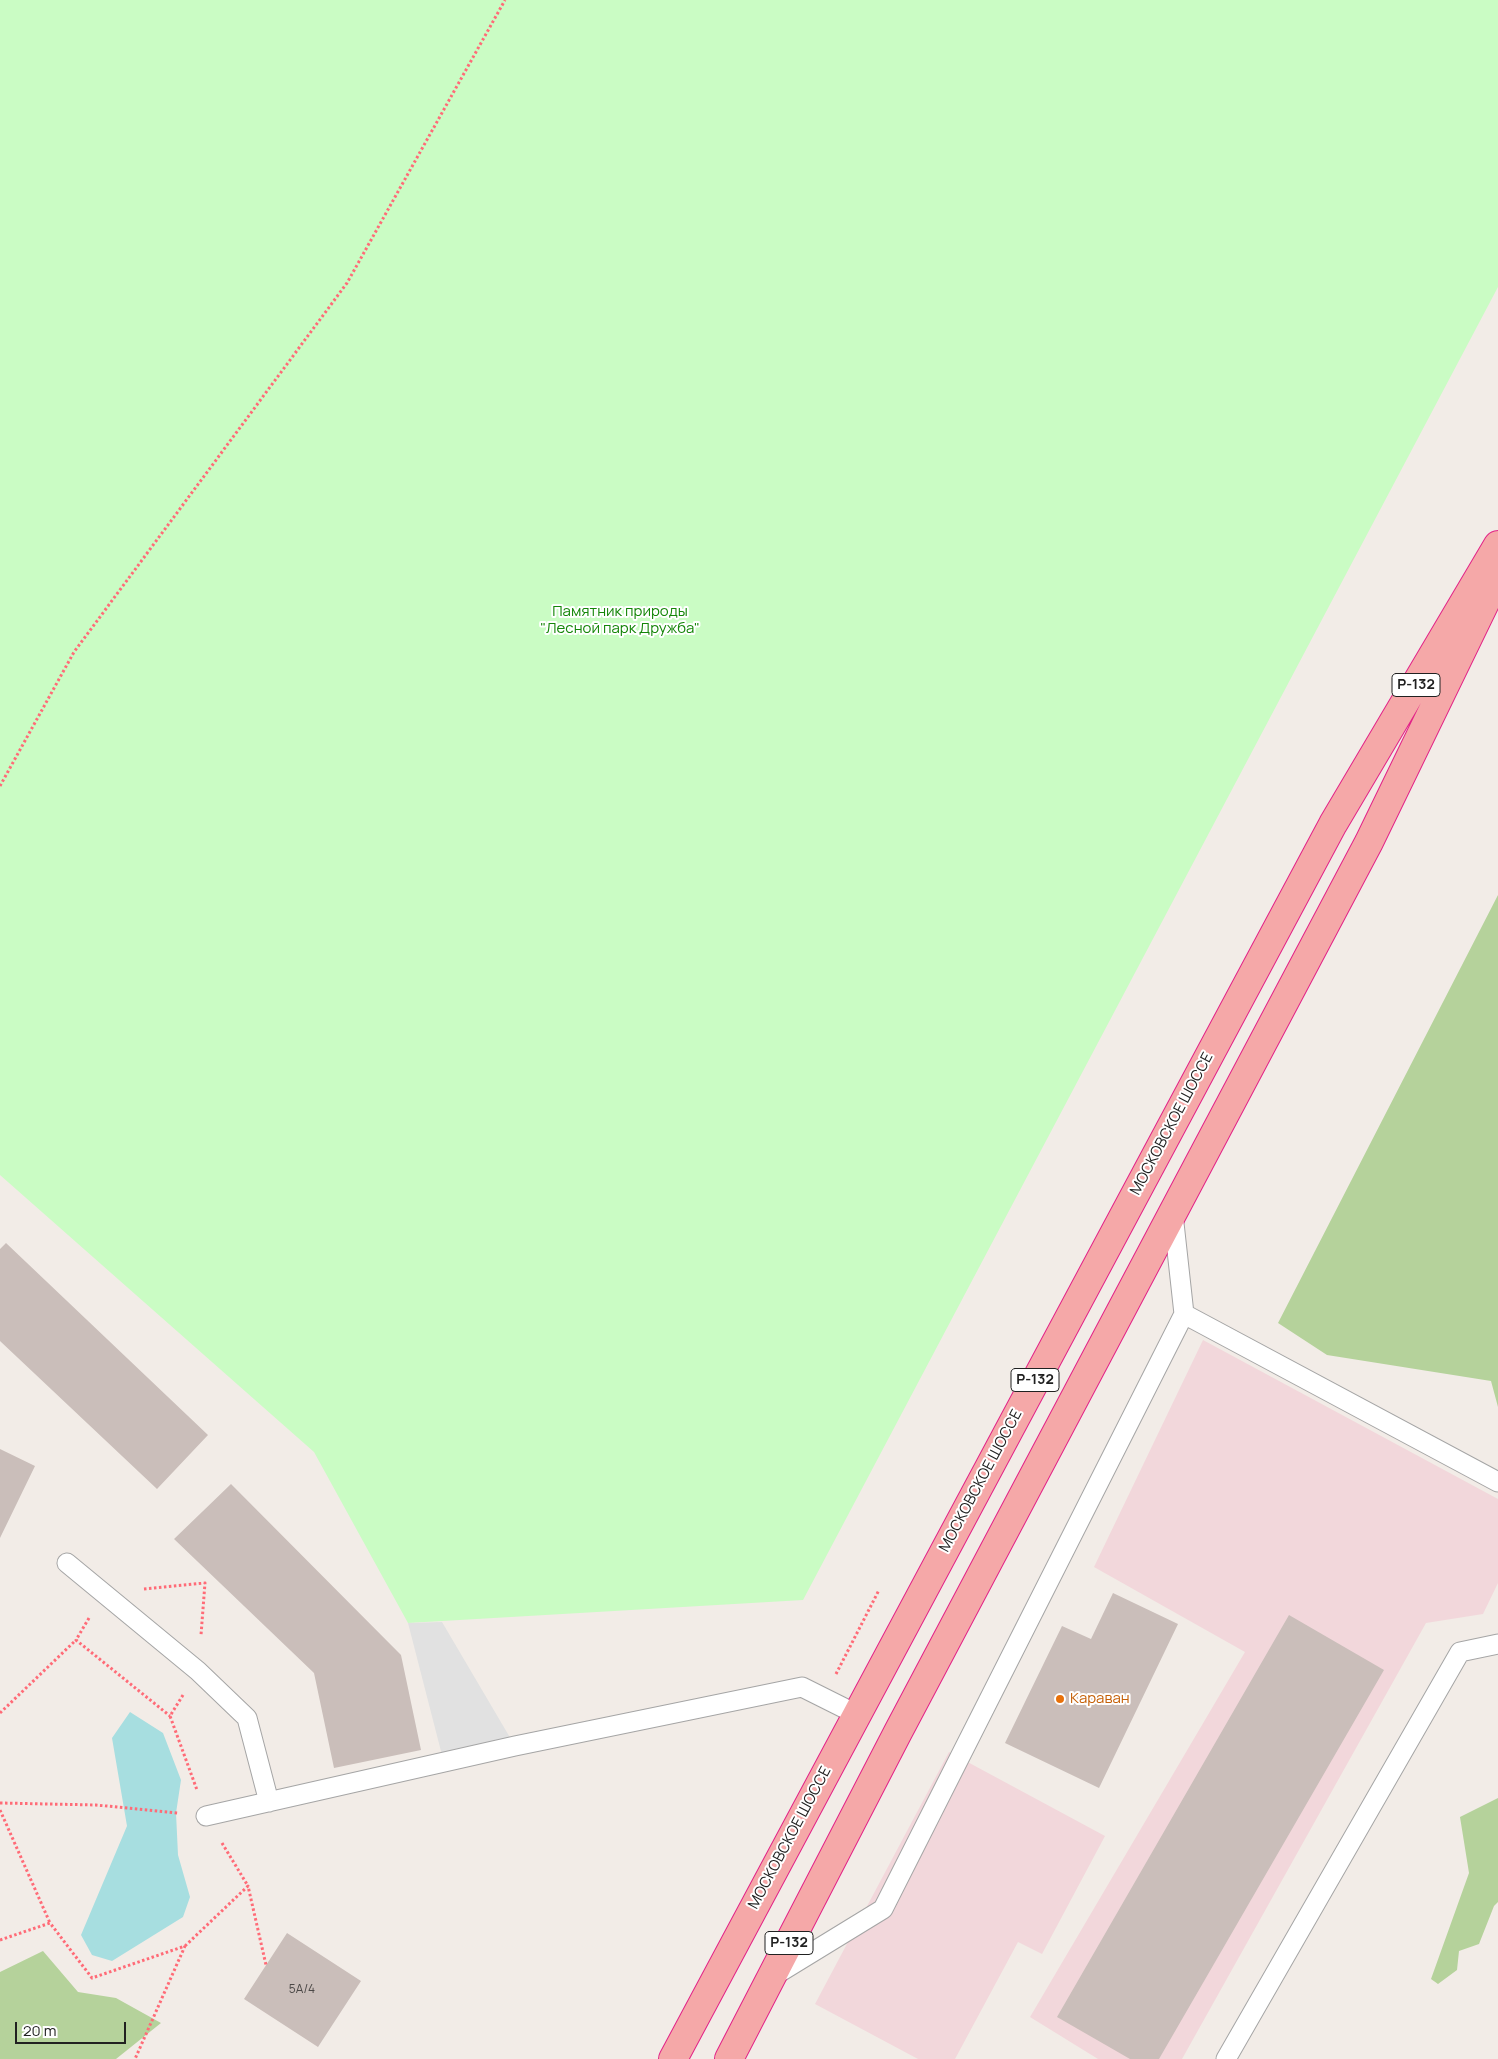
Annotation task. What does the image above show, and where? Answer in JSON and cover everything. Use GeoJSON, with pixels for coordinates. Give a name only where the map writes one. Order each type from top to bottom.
{"type":"FeatureCollection","features":[{"type":"Feature","properties":{"kind":"highway","name":"МОСКОВСКОЕ ШОССЕ"},"geometry":{"type":"LineString","coordinates":[[673,2059],[1333,824],[1498,545]]}},
{"type":"Feature","properties":{"kind":"highway","name":"Р-132"},"geometry":{"type":"LineString","coordinates":[[729,2059],[898,1732],[1369,842],[1498,576]]}},
{"type":"Feature","properties":{"kind":"lane"},"geometry":{"type":"LineString","coordinates":[[771,1978],[882,1909],[1184,1314],[1173,1214]]}},
{"type":"Feature","properties":{"kind":"lane"},"geometry":{"type":"LineString","coordinates":[[1184,1314],[1498,1482]]}},
{"type":"Feature","properties":{"kind":"lane"},"geometry":{"type":"LineString","coordinates":[[67,1563],[198,1671],[247,1718],[269,1802]]}},
{"type":"Feature","properties":{"kind":"lane"},"geometry":{"type":"LineString","coordinates":[[1226,2059],[1460,1652],[1498,1644]]}},
{"type":"Feature","properties":{"kind":"lane"},"geometry":{"type":"LineString","coordinates":[[206,1816],[515,1746],[802,1687],[856,1714]]}},
{"type":"Feature","properties":{"kind":"path"},"geometry":{"type":"LineString","coordinates":[[0,786],[74,652],[346,283],[505,0]]}},
{"type":"Feature","properties":{"kind":"path"},"geometry":{"type":"LineString","coordinates":[[824,1697],[879,1590]]}},
{"type":"Feature","properties":{"kind":"path"},"geometry":{"type":"LineString","coordinates":[[0,1712],[76,1640],[105,1593]]}},
{"type":"Feature","properties":{"kind":"path"},"geometry":{"type":"LineString","coordinates":[[76,1640],[170,1716]]}},
{"type":"Feature","properties":{"kind":"path"},"geometry":{"type":"LineString","coordinates":[[0,1803],[96,1805],[183,1814]]}},
{"type":"Feature","properties":{"kind":"path"},"geometry":{"type":"LineString","coordinates":[[0,1810],[50,1923],[92,1978],[184,1946]]}},
{"type":"Feature","properties":{"kind":"path"},"geometry":{"type":"LineString","coordinates":[[135,2059],[184,1946],[248,1886],[266,1965]]}},
{"type":"Feature","properties":{"kind":"path"},"geometry":{"type":"LineString","coordinates":[[0,1940],[50,1923]]}},
{"type":"Feature","properties":{"kind":"shaded area"},"geometry":{"type":"Polygon","coordinates":[[[1203,1340],[1498,1499],[1498,1583],[1483,1614],[1426,1623],[1182,2059],[1098,2059],[1030,2017],[1245,1652],[1094,1567],[1203,1340]]]}},
{"type":"Feature","properties":{"kind":"shaded area"},"geometry":{"type":"Polygon","coordinates":[[[442,1622],[515,1746],[444,1763],[408,1623],[442,1622]]]}},
{"type":"Feature","properties":{"kind":"shaded area"},"geometry":{"type":"Polygon","coordinates":[[[949,1752],[1105,1836],[1042,1954],[1018,1942],[955,2059],[918,2059],[815,2004],[949,1752]]]}},
{"type":"Feature","properties":{"kind":"green space","name":"Памятник природы \"Лесной парк Дружба\""},"geometry":{"type":"Polygon","coordinates":[[[0,0],[1498,0],[1498,287],[803,1600],[408,1623],[314,1452],[0,1175],[0,0]]]}},
{"type":"Feature","properties":{"kind":"green space"},"geometry":{"type":"Polygon","coordinates":[[[1498,895],[1498,1407],[1491,1381],[1327,1355],[1278,1323],[1498,895]]]}},
{"type":"Feature","properties":{"kind":"green space"},"geometry":{"type":"Polygon","coordinates":[[[1498,1798],[1498,1902],[1494,1906],[1479,1944],[1459,1951],[1457,1970],[1438,1984],[1431,1979],[1469,1873],[1460,1817],[1498,1798]]]}},
{"type":"Feature","properties":{"kind":"green space"},"geometry":{"type":"Polygon","coordinates":[[[43,1951],[78,1992],[116,1998],[161,2023],[116,2059],[0,2059],[0,1972],[43,1951]]]}},
{"type":"Feature","properties":{"kind":"water"},"geometry":{"type":"Polygon","coordinates":[[[130,1712],[163,1733],[181,1780],[176,1813],[178,1855],[190,1897],[183,1917],[112,1961],[92,1955],[81,1935],[127,1826],[112,1738],[130,1712]]]}},
{"type":"Feature","properties":{"kind":"building"},"geometry":{"type":"Polygon","coordinates":[[[6,1243],[208,1435],[157,1489],[0,1341],[0,1249],[6,1243]]]}},
{"type":"Feature","properties":{"kind":"building"},"geometry":{"type":"Polygon","coordinates":[[[0,1449],[35,1466],[0,1538],[0,1449]]]}},
{"type":"Feature","properties":{"kind":"building"},"geometry":{"type":"Polygon","coordinates":[[[231,1484],[401,1655],[421,1750],[334,1768],[314,1673],[174,1539],[231,1484]]]}},
{"type":"Feature","properties":{"kind":"building"},"geometry":{"type":"Polygon","coordinates":[[[1113,1593],[1178,1624],[1099,1788],[1005,1743],[1062,1626],[1091,1639],[1113,1593]]]}},
{"type":"Feature","properties":{"kind":"building"},"geometry":{"type":"Polygon","coordinates":[[[1289,1615],[1384,1670],[1159,2059],[1130,2059],[1057,2017],[1289,1615]]]}},
{"type":"Feature","properties":{"kind":"building"},"geometry":{"type":"Polygon","coordinates":[[[287,1933],[361,1981],[318,2047],[244,1999],[287,1933]]]}},
{"type":"Feature","properties":{"kind":"place","name":"Караван"},"geometry":{"type":"Point","coordinates":[1060,1699]}}]}
